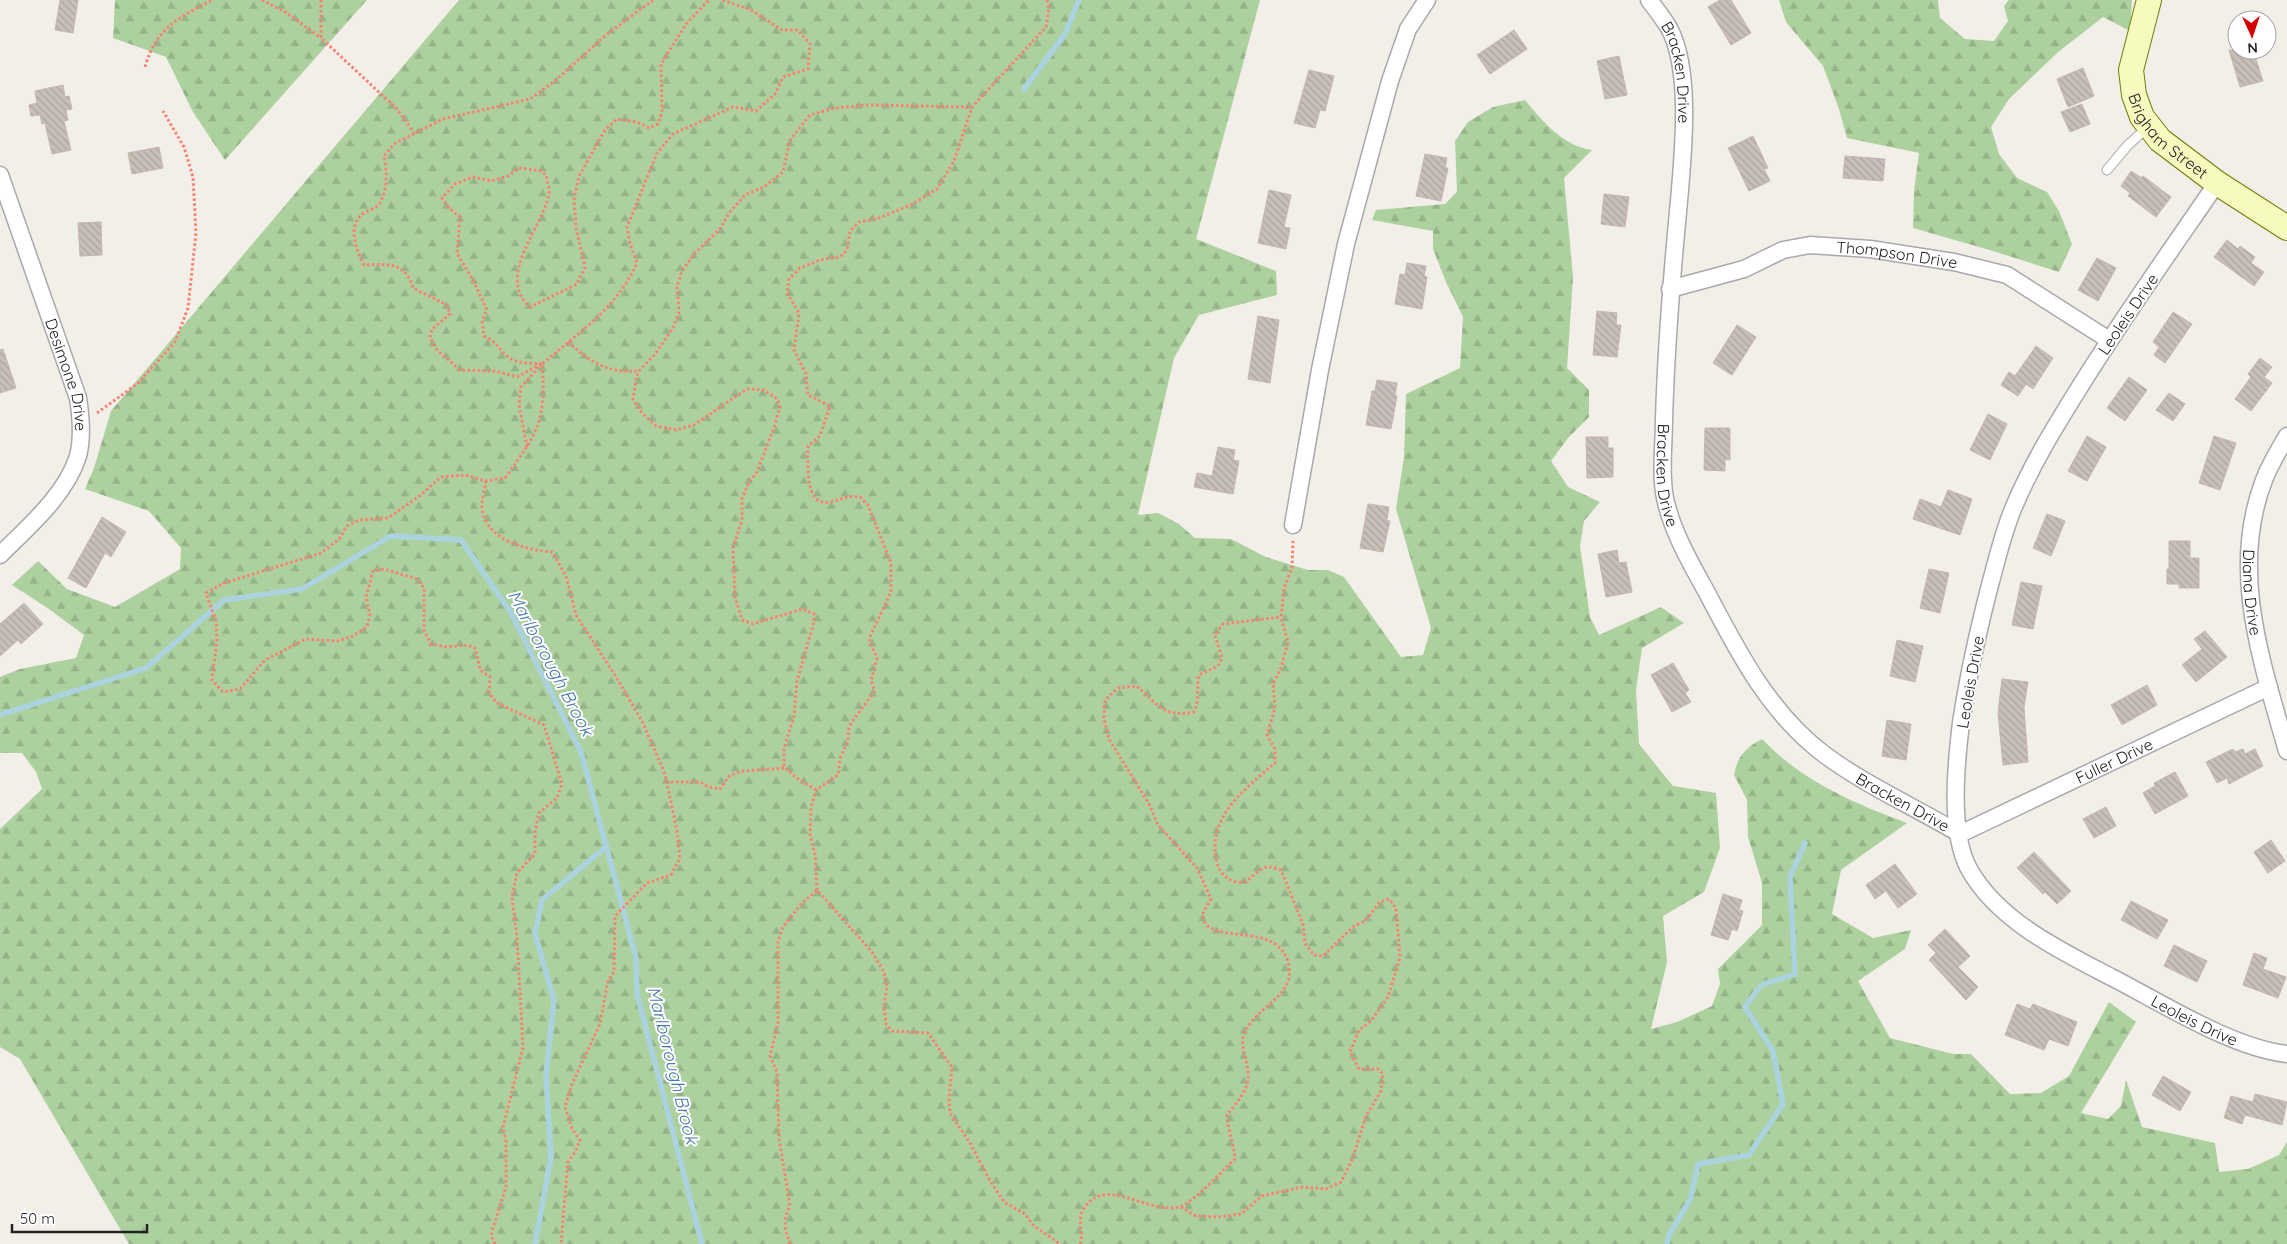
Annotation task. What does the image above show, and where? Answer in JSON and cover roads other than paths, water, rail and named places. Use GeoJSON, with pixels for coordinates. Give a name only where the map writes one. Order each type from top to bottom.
{"type":"FeatureCollection","features":[{"type":"Feature","properties":{"kind":"street"},"geometry":{"type":"LineString","coordinates":[[1293,525],[1346,244],[1390,81],[1408,29],[1427,0]]}},
{"type":"Feature","properties":{"kind":"street","name":"Bracken Drive"},"geometry":{"type":"LineString","coordinates":[[1649,0],[1669,29],[1678,53],[1682,82],[1681,178],[1670,290],[1663,482],[1665,498],[1675,530],[1694,570],[1761,689],[1789,723],[1825,755],[1867,782],[1912,805],[1960,834]]}},
{"type":"Feature","properties":{"kind":"street","name":"Brigham Street"},"geometry":{"type":"LineString","coordinates":[[2149,0],[2131,70],[2134,94],[2142,117],[2160,140],[2217,183],[2287,228]]}},
{"type":"Feature","properties":{"kind":"street","name":"Desimone Drive"},"geometry":{"type":"LineString","coordinates":[[0,175],[70,372],[78,398],[81,424],[80,446],[73,468],[40,514],[0,555]]}},
{"type":"Feature","properties":{"kind":"street","name":"Leoleis Drive"},"geometry":{"type":"LineString","coordinates":[[2217,183],[2109,340],[2042,448],[2021,491],[2003,539],[1975,648],[1963,713],[1956,787],[1956,808],[1965,858],[1977,882],[2002,908],[2024,926],[2072,957],[2227,1036],[2262,1049],[2287,1054]]}},
{"type":"Feature","properties":{"kind":"street","name":"Thompson Drive"},"geometry":{"type":"LineString","coordinates":[[1670,290],[1744,269],[1783,250],[1810,245],[1870,249],[1954,262],[2007,274],[2109,340]]}},
{"type":"Feature","properties":{"kind":"street","name":"Diana Drive"},"geometry":{"type":"LineString","coordinates":[[2287,436],[2265,478],[2255,508],[2249,542],[2248,579],[2258,648],[2287,751]]}},
{"type":"Feature","properties":{"kind":"street","name":"Fuller Drive"},"geometry":{"type":"LineString","coordinates":[[1960,834],[2269,688]]}},
{"type":"Feature","properties":{"kind":"lane"},"geometry":{"type":"LineString","coordinates":[[2107,170],[2128,145],[2149,126]]}},
{"type":"Feature","properties":{"kind":"waterway"},"geometry":{"type":"LineString","coordinates":[[1024,89],[1065,34],[1079,0]]}},
{"type":"Feature","properties":{"kind":"waterway","name":"Marlborough Brook"},"geometry":{"type":"LineString","coordinates":[[0,715],[146,668],[224,600],[302,589],[391,536],[461,540],[511,613],[581,752],[636,958],[637,994],[702,1244]]}},
{"type":"Feature","properties":{"kind":"waterway","name":"Marlborough Brook"},"geometry":{"type":"LineString","coordinates":[[1667,1244],[1669,1235],[1690,1200],[1698,1164],[1749,1155],[1783,1104],[1773,1051],[1745,1007],[1761,985],[1795,974],[1790,877],[1805,843]]}},
{"type":"Feature","properties":{"kind":"waterway"},"geometry":{"type":"LineString","coordinates":[[535,1244],[551,1157],[546,1076],[554,1000],[535,934],[542,900],[607,846]]}}]}
